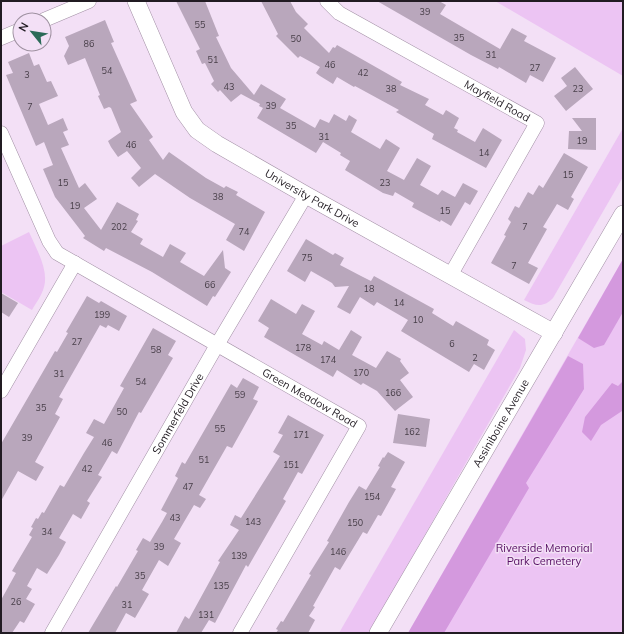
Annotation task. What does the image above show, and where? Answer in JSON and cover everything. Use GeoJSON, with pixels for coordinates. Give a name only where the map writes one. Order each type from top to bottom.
{"type":"FeatureCollection","features":[{"type":"Feature","properties":{"kind":"street"},"geometry":{"type":"LineString","coordinates":[[52,17],[89,1]]}},
{"type":"Feature","properties":{"kind":"street","name":"University Park Drive"},"geometry":{"type":"LineString","coordinates":[[136,1],[184,112],[197,130],[217,144],[306,195],[554,333]]}},
{"type":"Feature","properties":{"kind":"street","name":"Mayfield Road"},"geometry":{"type":"LineString","coordinates":[[327,1],[339,13],[537,123],[450,276]]}},
{"type":"Feature","properties":{"kind":"street"},"geometry":{"type":"LineString","coordinates":[[1,38],[12,33]]}},
{"type":"Feature","properties":{"kind":"street","name":"Green Meadow Road"},"geometry":{"type":"LineString","coordinates":[[1,132],[49,241],[57,253],[359,426],[240,633]]}},
{"type":"Feature","properties":{"kind":"street","name":"Sommerfeld Drive"},"geometry":{"type":"LineString","coordinates":[[52,633],[217,345],[306,195]]}},
{"type":"Feature","properties":{"kind":"street","name":"Assiniboine Avenue"},"geometry":{"type":"LineString","coordinates":[[378,633],[623,214]]}},
{"type":"Feature","properties":{"kind":"street"},"geometry":{"type":"LineString","coordinates":[[1,391],[75,263]]}},
{"type":"Feature","properties":{"kind":"green space"},"geometry":{"type":"Polygon","coordinates":[[[495,1],[623,1],[623,76],[495,1]]]}},
{"type":"Feature","properties":{"kind":"green space"},"geometry":{"type":"Polygon","coordinates":[[[623,128],[623,177],[553,298],[543,305],[532,304],[524,300],[623,128]]]}},
{"type":"Feature","properties":{"kind":"green space"},"geometry":{"type":"Polygon","coordinates":[[[29,232],[41,259],[45,273],[42,293],[32,310],[1,292],[1,246],[29,232]]]}},
{"type":"Feature","properties":{"kind":"green space","name":"Riverside Memorial Park Cemetery"},"geometry":{"type":"Polygon","coordinates":[[[623,259],[623,633],[408,633],[623,259]]]}},
{"type":"Feature","properties":{"kind":"green space"},"geometry":{"type":"Polygon","coordinates":[[[514,330],[525,339],[526,350],[520,368],[369,633],[339,633],[514,330]]]}},
{"type":"Feature","properties":{"kind":"shaded area"},"geometry":{"type":"Polygon","coordinates":[[[623,259],[623,312],[604,345],[594,348],[578,338],[623,259]]]}},
{"type":"Feature","properties":{"kind":"shaded area"},"geometry":{"type":"Polygon","coordinates":[[[568,356],[583,364],[584,389],[526,483],[529,488],[444,633],[408,633],[568,356]]]}},
{"type":"Feature","properties":{"kind":"shaded area"},"geometry":{"type":"Polygon","coordinates":[[[623,381],[622,411],[601,425],[591,441],[582,432],[585,417],[612,383],[618,386],[623,381]]]}},
{"type":"Feature","properties":{"kind":"building"},"geometry":{"type":"Polygon","coordinates":[[[176,1],[205,1],[219,36],[216,37],[231,68],[254,95],[261,84],[286,99],[280,108],[315,128],[320,119],[329,123],[334,114],[346,121],[349,115],[357,120],[351,132],[380,149],[386,139],[400,148],[387,171],[404,180],[417,158],[431,166],[420,185],[438,195],[442,190],[455,197],[463,183],[478,191],[470,205],[465,202],[451,226],[441,220],[440,222],[412,207],[414,203],[395,192],[393,196],[383,193],[345,170],[350,161],[340,155],[341,153],[323,142],[316,153],[257,118],[263,108],[259,106],[260,104],[241,94],[231,102],[220,90],[218,92],[211,84],[214,81],[205,63],[202,64],[196,51],[200,49],[176,1]]]}},
{"type":"Feature","properties":{"kind":"building"},"geometry":{"type":"Polygon","coordinates":[[[261,1],[290,1],[296,12],[308,24],[304,28],[329,53],[333,47],[335,48],[337,45],[402,82],[400,85],[429,99],[425,105],[443,115],[446,110],[459,118],[454,128],[458,130],[457,132],[475,142],[483,128],[502,140],[486,168],[432,139],[434,134],[396,112],[399,110],[337,77],[333,84],[320,76],[316,73],[320,67],[300,56],[298,58],[276,36],[278,34],[261,1]]]}},
{"type":"Feature","properties":{"kind":"building"},"geometry":{"type":"Polygon","coordinates":[[[377,1],[439,1],[446,5],[440,14],[500,49],[512,28],[527,36],[524,41],[556,58],[543,82],[530,75],[526,83],[499,67],[498,69],[471,55],[377,1]]]}},
{"type":"Feature","properties":{"kind":"building"},"geometry":{"type":"Polygon","coordinates":[[[105,20],[114,42],[111,43],[137,101],[130,104],[153,137],[149,140],[163,160],[169,152],[206,178],[224,188],[226,186],[238,192],[236,195],[265,212],[244,251],[226,240],[235,224],[190,198],[155,174],[139,187],[131,178],[141,168],[127,151],[118,157],[111,147],[108,141],[121,132],[111,108],[109,107],[104,109],[85,58],[68,65],[64,56],[69,46],[65,37],[105,20]]]}},
{"type":"Feature","properties":{"kind":"building"},"geometry":{"type":"Polygon","coordinates":[[[29,53],[34,66],[39,64],[47,82],[51,81],[58,96],[39,104],[48,125],[63,118],[68,130],[63,132],[69,145],[61,148],[79,188],[85,183],[97,199],[84,208],[101,230],[117,202],[139,214],[136,220],[138,221],[131,232],[143,239],[140,244],[163,257],[170,244],[186,253],[180,262],[204,276],[223,250],[225,268],[231,272],[215,297],[213,296],[207,306],[152,272],[106,248],[104,251],[83,238],[85,236],[55,197],[43,169],[53,165],[44,142],[36,146],[6,75],[13,73],[8,62],[29,53]]]}},
{"type":"Feature","properties":{"kind":"building"},"geometry":{"type":"Polygon","coordinates":[[[575,67],[593,89],[566,111],[554,96],[567,86],[561,78],[575,67]]]}},
{"type":"Feature","properties":{"kind":"building"},"geometry":{"type":"Polygon","coordinates":[[[572,118],[596,118],[596,150],[568,149],[569,131],[582,131],[572,118]]]}},
{"type":"Feature","properties":{"kind":"building"},"geometry":{"type":"Polygon","coordinates":[[[564,153],[588,167],[571,197],[574,199],[568,210],[557,204],[543,227],[547,229],[528,263],[538,268],[529,284],[491,263],[506,236],[504,235],[511,222],[508,219],[515,206],[519,208],[528,192],[533,195],[539,185],[543,188],[564,153]]]}},
{"type":"Feature","properties":{"kind":"building"},"geometry":{"type":"Polygon","coordinates":[[[306,239],[333,255],[335,253],[344,258],[340,265],[371,281],[374,276],[434,309],[432,313],[453,326],[456,321],[489,340],[487,345],[495,350],[484,370],[474,364],[469,372],[401,331],[408,320],[377,302],[374,306],[360,297],[350,314],[337,307],[349,286],[335,287],[332,283],[311,271],[305,282],[287,271],[306,239]]]}},
{"type":"Feature","properties":{"kind":"building"},"geometry":{"type":"Polygon","coordinates":[[[1,293],[18,303],[9,317],[1,312],[1,293]]]}},
{"type":"Feature","properties":{"kind":"building"},"geometry":{"type":"Polygon","coordinates":[[[87,296],[99,303],[101,301],[127,316],[119,331],[108,325],[106,328],[100,325],[59,397],[63,399],[55,414],[60,417],[35,462],[44,467],[36,481],[18,471],[1,501],[1,444],[55,351],[57,352],[68,333],[66,332],[87,296]]]}},
{"type":"Feature","properties":{"kind":"building"},"geometry":{"type":"Polygon","coordinates":[[[271,299],[296,314],[302,304],[315,311],[302,334],[322,345],[324,341],[339,350],[351,330],[362,337],[352,355],[376,368],[387,351],[401,359],[400,361],[409,373],[400,380],[413,397],[395,411],[377,391],[363,383],[361,385],[337,370],[333,377],[264,337],[269,328],[258,321],[271,299]]]}},
{"type":"Feature","properties":{"kind":"building"},"geometry":{"type":"Polygon","coordinates":[[[153,328],[176,341],[168,355],[173,358],[141,413],[139,412],[117,454],[112,451],[98,475],[102,477],[87,501],[90,503],[81,519],[73,514],[59,538],[66,542],[47,574],[37,568],[27,586],[32,589],[26,599],[35,604],[24,623],[20,621],[12,633],[1,633],[1,600],[16,573],[12,571],[32,537],[29,535],[33,528],[31,527],[36,518],[38,519],[42,512],[44,513],[60,485],[64,487],[94,437],[86,433],[94,419],[104,424],[124,388],[120,386],[153,328]]]}},
{"type":"Feature","properties":{"kind":"building"},"geometry":{"type":"Polygon","coordinates":[[[243,378],[259,387],[253,399],[258,401],[232,448],[227,446],[199,495],[206,499],[200,508],[194,505],[174,539],[181,543],[168,566],[159,560],[142,590],[149,594],[135,618],[126,613],[115,633],[88,633],[138,551],[136,550],[143,538],[150,542],[167,513],[161,510],[178,478],[175,476],[182,462],[185,464],[231,384],[237,388],[243,378]]]}},
{"type":"Feature","properties":{"kind":"building"},"geometry":{"type":"Polygon","coordinates":[[[398,414],[430,419],[426,447],[393,443],[398,414]]]}},
{"type":"Feature","properties":{"kind":"building"},"geometry":{"type":"Polygon","coordinates":[[[288,415],[324,435],[302,474],[298,472],[283,499],[286,501],[248,567],[246,565],[215,623],[209,620],[201,633],[176,633],[185,616],[189,619],[220,562],[218,561],[239,530],[230,525],[235,515],[241,518],[280,456],[273,452],[283,435],[278,433],[288,415]]]}},
{"type":"Feature","properties":{"kind":"building"},"geometry":{"type":"Polygon","coordinates":[[[388,452],[405,462],[391,487],[396,489],[381,516],[378,515],[367,534],[363,532],[340,570],[335,567],[313,606],[315,607],[309,616],[315,620],[308,633],[276,633],[278,630],[276,629],[281,621],[283,622],[311,575],[309,574],[329,542],[327,541],[349,502],[359,486],[366,490],[380,467],[378,466],[383,457],[384,458],[388,452]]]}}]}
